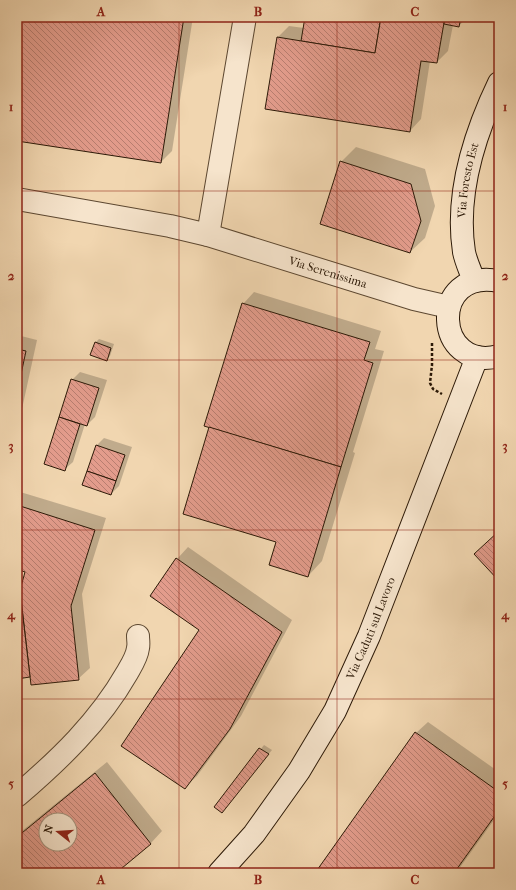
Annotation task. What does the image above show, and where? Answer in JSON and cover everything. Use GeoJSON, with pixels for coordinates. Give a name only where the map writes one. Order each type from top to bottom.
{"type":"FeatureCollection","features":[{"type":"Feature","properties":{"kind":"street"},"geometry":{"type":"LineString","coordinates":[[208,235],[245,17]]}},
{"type":"Feature","properties":{"kind":"street","name":"Via Foresto Est"},"geometry":{"type":"LineString","coordinates":[[474,281],[464,253],[461,214],[471,153],[487,108],[499,84]]}},
{"type":"Feature","properties":{"kind":"street","name":"Via Serenissima"},"geometry":{"type":"LineString","coordinates":[[17,199],[170,226],[208,235],[414,299],[449,307]]}},
{"type":"Feature","properties":{"kind":"street"},"geometry":{"type":"LineString","coordinates":[[499,281],[488,279],[474,281],[463,286],[454,296],[449,307],[447,320],[452,338],[465,352],[477,357],[490,358],[499,356]]}},
{"type":"Feature","properties":{"kind":"street","name":"Via Caduti sul Lavoro"},"geometry":{"type":"LineString","coordinates":[[219,873],[254,834],[294,777],[335,711],[369,636],[477,357]]}},
{"type":"Feature","properties":{"kind":"street"},"geometry":{"type":"LineString","coordinates":[[17,796],[50,767],[83,734],[122,682],[135,659],[138,649],[138,636]]}},
{"type":"Feature","properties":{"kind":"path"},"geometry":{"type":"LineString","coordinates":[[432,342],[430,383],[434,389],[442,394]]}},
{"type":"Feature","properties":{"kind":"building"},"geometry":{"type":"Polygon","coordinates":[[[17,17],[184,17],[161,163],[17,141],[17,17]]]}},
{"type":"Feature","properties":{"kind":"building"},"geometry":{"type":"Polygon","coordinates":[[[305,17],[381,17],[375,53],[301,41],[305,17]]]}},
{"type":"Feature","properties":{"kind":"building"},"geometry":{"type":"Polygon","coordinates":[[[381,17],[445,17],[437,63],[421,61],[410,132],[265,109],[277,37],[375,53],[381,17]]]}},
{"type":"Feature","properties":{"kind":"building"},"geometry":{"type":"Polygon","coordinates":[[[445,17],[461,17],[459,27],[444,24],[445,17]]]}},
{"type":"Feature","properties":{"kind":"building"},"geometry":{"type":"Polygon","coordinates":[[[340,161],[411,184],[421,221],[410,253],[320,224],[340,161]]]}},
{"type":"Feature","properties":{"kind":"building"},"geometry":{"type":"Polygon","coordinates":[[[242,303],[370,342],[364,360],[373,363],[341,467],[204,426],[242,303]]]}},
{"type":"Feature","properties":{"kind":"building"},"geometry":{"type":"Polygon","coordinates":[[[95,342],[111,348],[107,361],[90,355],[95,342]]]}},
{"type":"Feature","properties":{"kind":"building"},"geometry":{"type":"Polygon","coordinates":[[[17,349],[26,351],[17,393],[17,349]]]}},
{"type":"Feature","properties":{"kind":"building"},"geometry":{"type":"Polygon","coordinates":[[[71,379],[99,388],[87,426],[59,417],[71,379]]]}},
{"type":"Feature","properties":{"kind":"building"},"geometry":{"type":"Polygon","coordinates":[[[59,417],[80,424],[65,471],[44,464],[59,417]]]}},
{"type":"Feature","properties":{"kind":"building"},"geometry":{"type":"Polygon","coordinates":[[[209,427],[341,467],[308,577],[269,565],[276,542],[183,514],[209,427]]]}},
{"type":"Feature","properties":{"kind":"building"},"geometry":{"type":"Polygon","coordinates":[[[96,445],[125,455],[116,481],[87,471],[96,445]]]}},
{"type":"Feature","properties":{"kind":"building"},"geometry":{"type":"Polygon","coordinates":[[[87,471],[116,481],[111,495],[82,485],[87,471]]]}},
{"type":"Feature","properties":{"kind":"building"},"geometry":{"type":"Polygon","coordinates":[[[17,505],[95,530],[71,606],[79,680],[31,685],[20,590],[25,572],[17,569],[17,505]]]}},
{"type":"Feature","properties":{"kind":"building"},"geometry":{"type":"Polygon","coordinates":[[[499,531],[499,581],[474,554],[499,531]]]}},
{"type":"Feature","properties":{"kind":"building"},"geometry":{"type":"Polygon","coordinates":[[[176,558],[282,632],[230,729],[185,789],[121,746],[199,630],[150,596],[176,558]]]}},
{"type":"Feature","properties":{"kind":"building"},"geometry":{"type":"Polygon","coordinates":[[[17,609],[22,609],[30,677],[17,679],[17,609]]]}},
{"type":"Feature","properties":{"kind":"building"},"geometry":{"type":"Polygon","coordinates":[[[415,732],[499,792],[499,810],[454,873],[315,873],[415,732]]]}},
{"type":"Feature","properties":{"kind":"building"},"geometry":{"type":"Polygon","coordinates":[[[259,748],[269,754],[222,813],[214,807],[259,748]]]}},
{"type":"Feature","properties":{"kind":"building"},"geometry":{"type":"Polygon","coordinates":[[[95,773],[151,844],[116,873],[17,873],[17,837],[38,820],[38,852],[78,852],[78,812],[47,812],[95,773]]]}}]}
